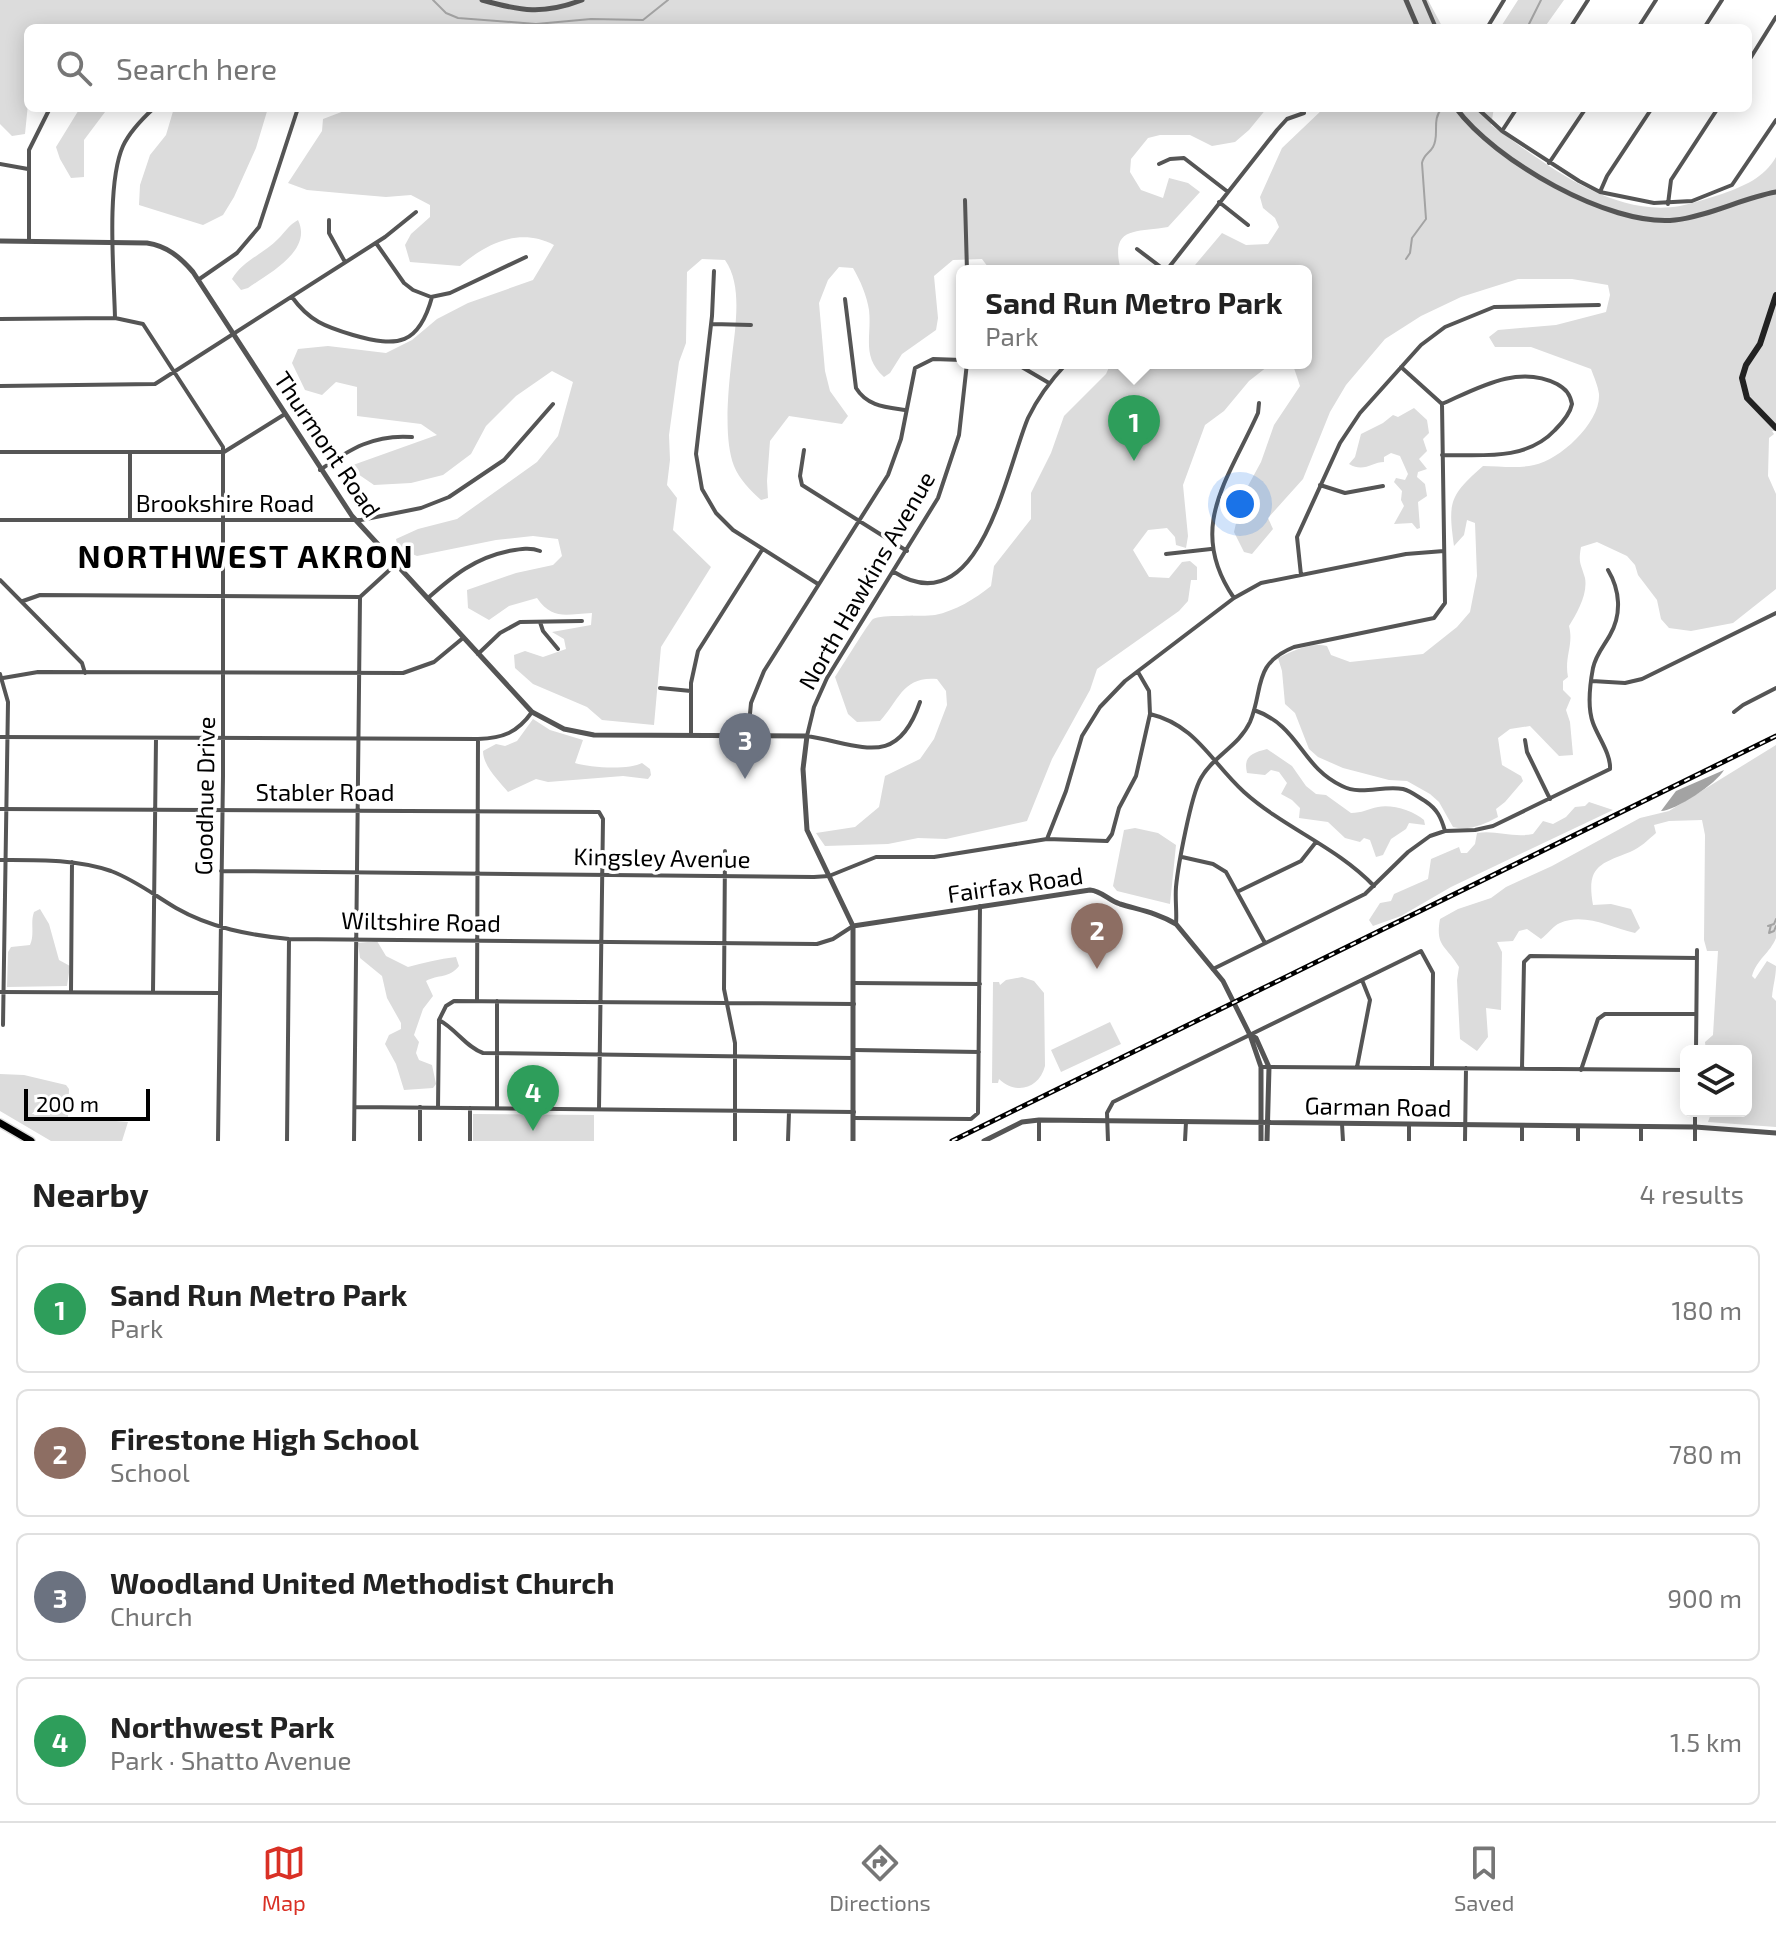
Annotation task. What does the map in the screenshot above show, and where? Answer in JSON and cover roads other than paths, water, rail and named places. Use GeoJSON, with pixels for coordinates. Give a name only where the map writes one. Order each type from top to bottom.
{"type":"FeatureCollection","features":[{"type":"Feature","properties":{"kind":"main road"},"geometry":{"type":"LineString","coordinates":[[1776,295],[1760,344],[1746,365],[1742,378],[1747,398],[1776,428]]}},
{"type":"Feature","properties":{"kind":"main road"},"geometry":{"type":"LineString","coordinates":[[0,1123],[31,1141]]}},
{"type":"Feature","properties":{"kind":"street"},"geometry":{"type":"LineString","coordinates":[[482,0],[530,11],[554,9],[582,0]]}},
{"type":"Feature","properties":{"kind":"street"},"geometry":{"type":"LineString","coordinates":[[1406,0],[1416,24]]}},
{"type":"Feature","properties":{"kind":"street"},"geometry":{"type":"LineString","coordinates":[[1424,0],[1434,24]]}},
{"type":"Feature","properties":{"kind":"street"},"geometry":{"type":"LineString","coordinates":[[1489,24],[1504,0]]}},
{"type":"Feature","properties":{"kind":"street"},"geometry":{"type":"LineString","coordinates":[[1573,24],[1588,0]]}},
{"type":"Feature","properties":{"kind":"street"},"geometry":{"type":"LineString","coordinates":[[1641,24],[1656,0]]}},
{"type":"Feature","properties":{"kind":"street"},"geometry":{"type":"LineString","coordinates":[[1707,24],[1722,0]]}},
{"type":"Feature","properties":{"kind":"street"},"geometry":{"type":"LineString","coordinates":[[1752,56],[1776,17]]}},
{"type":"Feature","properties":{"kind":"street"},"geometry":{"type":"LineString","coordinates":[[29,241],[28,169],[32,141],[48,112]]}},
{"type":"Feature","properties":{"kind":"street"},"geometry":{"type":"LineString","coordinates":[[115,318],[114,186],[119,158],[136,126],[150,112]]}},
{"type":"Feature","properties":{"kind":"street"},"geometry":{"type":"LineString","coordinates":[[198,280],[237,253],[259,227],[297,112]]}},
{"type":"Feature","properties":{"kind":"street"},"geometry":{"type":"LineString","coordinates":[[1460,112],[1482,136],[1524,166],[1585,201],[1621,215],[1676,220],[1776,192]]}},
{"type":"Feature","properties":{"kind":"street"},"geometry":{"type":"LineString","coordinates":[[1481,112],[1502,131],[1549,163],[1600,192],[1634,201],[1668,204],[1706,197],[1737,180],[1776,120]]}},
{"type":"Feature","properties":{"kind":"street"},"geometry":{"type":"LineString","coordinates":[[1502,131],[1514,112]]}},
{"type":"Feature","properties":{"kind":"street"},"geometry":{"type":"LineString","coordinates":[[1549,163],[1583,112]]}},
{"type":"Feature","properties":{"kind":"street"},"geometry":{"type":"LineString","coordinates":[[1600,192],[1607,176],[1649,112]]}},
{"type":"Feature","properties":{"kind":"street"},"geometry":{"type":"LineString","coordinates":[[1668,204],[1671,180],[1715,112]]}},
{"type":"Feature","properties":{"kind":"street"},"geometry":{"type":"LineString","coordinates":[[1171,265],[1287,119],[1304,113]]}},
{"type":"Feature","properties":{"kind":"street"},"geometry":{"type":"LineString","coordinates":[[1159,164],[1184,158],[1228,192]]}},
{"type":"Feature","properties":{"kind":"street"},"geometry":{"type":"LineString","coordinates":[[0,164],[28,169]]}},
{"type":"Feature","properties":{"kind":"street"},"geometry":{"type":"LineString","coordinates":[[965,200],[967,265]]}},
{"type":"Feature","properties":{"kind":"street"},"geometry":{"type":"LineString","coordinates":[[1219,202],[1248,225]]}},
{"type":"Feature","properties":{"kind":"street"},"geometry":{"type":"LineString","coordinates":[[0,386],[155,384],[376,243],[416,212]]}},
{"type":"Feature","properties":{"kind":"street"},"geometry":{"type":"LineString","coordinates":[[329,220],[329,233],[345,262]]}},
{"type":"Feature","properties":{"kind":"street","name":"Thurmont Road"},"geometry":{"type":"LineString","coordinates":[[0,241],[147,243],[169,250],[185,263],[356,520],[532,712],[558,726],[584,734],[807,736],[884,747],[906,734],[920,702]]}},
{"type":"Feature","properties":{"kind":"street"},"geometry":{"type":"LineString","coordinates":[[376,243],[404,283],[432,297],[450,293],[526,257]]}},
{"type":"Feature","properties":{"kind":"street"},"geometry":{"type":"LineString","coordinates":[[1137,249],[1158,265]]}},
{"type":"Feature","properties":{"kind":"street"},"geometry":{"type":"LineString","coordinates":[[714,271],[712,324],[696,448],[699,478],[705,495],[719,517],[762,550],[818,584]]}},
{"type":"Feature","properties":{"kind":"street"},"geometry":{"type":"LineString","coordinates":[[292,297],[303,312],[319,324],[388,343],[401,341],[418,330],[426,318],[432,297]]}},
{"type":"Feature","properties":{"kind":"street"},"geometry":{"type":"LineString","coordinates":[[845,299],[856,388],[873,403],[905,410]]}},
{"type":"Feature","properties":{"kind":"street"},"geometry":{"type":"LineString","coordinates":[[1301,575],[1297,537],[1348,428],[1401,367],[1437,332],[1488,308],[1510,305],[1599,305]]}},
{"type":"Feature","properties":{"kind":"street"},"geometry":{"type":"LineString","coordinates":[[0,319],[115,318],[143,324],[221,440],[224,452]]}},
{"type":"Feature","properties":{"kind":"street"},"geometry":{"type":"LineString","coordinates":[[712,324],[751,325]]}},
{"type":"Feature","properties":{"kind":"street"},"geometry":{"type":"LineString","coordinates":[[748,735],[749,710],[759,681],[888,475],[896,456],[915,368],[933,359],[956,360]]}},
{"type":"Feature","properties":{"kind":"street"},"geometry":{"type":"LineString","coordinates":[[1261,1141],[1265,1067],[1256,1038],[1250,1035],[1223,981],[1176,924],[1176,890],[1196,789],[1204,773],[1240,738],[1254,710],[1263,671],[1273,659],[1285,650],[1305,644],[1429,620],[1437,615],[1446,596],[1442,404],[1401,367]]}},
{"type":"Feature","properties":{"kind":"street","name":"North Hawkins Avenue"},"geometry":{"type":"LineString","coordinates":[[853,1141],[853,926],[805,824],[803,768],[807,736],[823,685],[938,498],[954,455],[963,413],[964,369]]}},
{"type":"Feature","properties":{"kind":"street"},"geometry":{"type":"LineString","coordinates":[[1025,369],[1049,383]]}},
{"type":"Feature","properties":{"kind":"street"},"geometry":{"type":"LineString","coordinates":[[894,572],[907,579],[933,583],[954,576],[971,559],[998,506],[1028,419],[1049,383],[1062,369]]}},
{"type":"Feature","properties":{"kind":"street"},"geometry":{"type":"LineString","coordinates":[[1442,404],[1498,380],[1526,377],[1547,380],[1563,388],[1572,404],[1554,431],[1530,448],[1507,454],[1442,455]]}},
{"type":"Feature","properties":{"kind":"street"},"geometry":{"type":"LineString","coordinates":[[1234,598],[1217,569],[1211,549],[1213,513],[1258,413],[1259,403]]}},
{"type":"Feature","properties":{"kind":"street","name":"Brookshire Road"},"geometry":{"type":"LineString","coordinates":[[0,520],[356,520],[421,508],[449,497],[504,460],[553,404]]}},
{"type":"Feature","properties":{"kind":"street"},"geometry":{"type":"LineString","coordinates":[[0,452],[224,452],[285,414]]}},
{"type":"Feature","properties":{"kind":"street"},"geometry":{"type":"LineString","coordinates":[[320,470],[365,442],[385,436],[412,437]]}},
{"type":"Feature","properties":{"kind":"street"},"geometry":{"type":"LineString","coordinates":[[804,450],[800,476],[802,485],[907,551]]}},
{"type":"Feature","properties":{"kind":"street","name":"Goodhue Drive"},"geometry":{"type":"LineString","coordinates":[[218,1141],[224,452]]}},
{"type":"Feature","properties":{"kind":"street"},"geometry":{"type":"LineString","coordinates":[[130,453],[130,520]]}},
{"type":"Feature","properties":{"kind":"street"},"geometry":{"type":"LineString","coordinates":[[1320,485],[1345,493],[1383,486]]}},
{"type":"Feature","properties":{"kind":"street"},"geometry":{"type":"LineString","coordinates":[[426,599],[475,561],[523,548],[540,551]]}},
{"type":"Feature","properties":{"kind":"street"},"geometry":{"type":"LineString","coordinates":[[1166,554],[1211,549]]}},
{"type":"Feature","properties":{"kind":"street"},"geometry":{"type":"LineString","coordinates":[[691,735],[691,691],[694,666],[702,643],[762,550]]}},
{"type":"Feature","properties":{"kind":"street"},"geometry":{"type":"LineString","coordinates":[[1047,839],[1089,723],[1114,691],[1234,598],[1261,583],[1406,554],[1444,551]]}},
{"type":"Feature","properties":{"kind":"street"},"geometry":{"type":"LineString","coordinates":[[23,601],[40,595],[360,597],[395,565]]}},
{"type":"Feature","properties":{"kind":"street"},"geometry":{"type":"LineString","coordinates":[[1213,969],[1365,894],[1414,847],[1430,836],[1445,831],[1489,828],[1610,769],[1610,759],[1590,714],[1596,657],[1610,635],[1618,613],[1617,590],[1608,570]]}},
{"type":"Feature","properties":{"kind":"street"},"geometry":{"type":"LineString","coordinates":[[0,580],[82,663],[85,673]]}},
{"type":"Feature","properties":{"kind":"street"},"geometry":{"type":"LineString","coordinates":[[354,1141],[360,597]]}},
{"type":"Feature","properties":{"kind":"street"},"geometry":{"type":"LineString","coordinates":[[1592,681],[1625,683],[1642,679],[1776,613]]}},
{"type":"Feature","properties":{"kind":"street"},"geometry":{"type":"LineString","coordinates":[[540,621],[543,631],[558,649]]}},
{"type":"Feature","properties":{"kind":"street"},"geometry":{"type":"LineString","coordinates":[[478,654],[509,627],[520,622],[582,621]]}},
{"type":"Feature","properties":{"kind":"street"},"geometry":{"type":"LineString","coordinates":[[3,1025],[3,860],[7,809],[8,696],[2,676],[31,673],[403,673],[434,662],[463,638]]}},
{"type":"Feature","properties":{"kind":"street"},"geometry":{"type":"LineString","coordinates":[[1138,672],[1149,691],[1150,714],[1179,724],[1245,793],[1274,816],[1355,868],[1374,886]]}},
{"type":"Feature","properties":{"kind":"street"},"geometry":{"type":"LineString","coordinates":[[660,688],[691,691]]}},
{"type":"Feature","properties":{"kind":"street"},"geometry":{"type":"LineString","coordinates":[[1734,712],[1776,688]]}},
{"type":"Feature","properties":{"kind":"street"},"geometry":{"type":"LineString","coordinates":[[1254,710],[1283,725],[1304,754],[1333,781],[1347,789],[1360,791],[1408,791],[1434,808],[1445,831]]}},
{"type":"Feature","properties":{"kind":"street"},"geometry":{"type":"LineString","coordinates":[[0,737],[478,739],[513,732],[532,712]]}},
{"type":"Feature","properties":{"kind":"street","name":"Kingsley Avenue"},"geometry":{"type":"LineString","coordinates":[[221,871],[829,876],[876,857],[934,857],[1047,839],[1107,841],[1118,811],[1134,782],[1150,714]]}},
{"type":"Feature","properties":{"kind":"street"},"geometry":{"type":"LineString","coordinates":[[153,992],[156,738]]}},
{"type":"Feature","properties":{"kind":"street"},"geometry":{"type":"LineString","coordinates":[[477,1000],[478,739]]}},
{"type":"Feature","properties":{"kind":"street"},"geometry":{"type":"LineString","coordinates":[[1525,740],[1527,752],[1550,799]]}},
{"type":"Feature","properties":{"kind":"street","name":"Stabler Road"},"geometry":{"type":"LineString","coordinates":[[0,809],[596,812],[601,814],[602,875]]}},
{"type":"Feature","properties":{"kind":"street"},"geometry":{"type":"LineString","coordinates":[[1239,891],[1301,861],[1316,842]]}},
{"type":"Feature","properties":{"kind":"street"},"geometry":{"type":"LineString","coordinates":[[725,851],[726,1003],[734,1034],[735,1141]]}},
{"type":"Feature","properties":{"kind":"street"},"geometry":{"type":"LineString","coordinates":[[1182,857],[1220,867],[1231,877],[1265,943]]}},
{"type":"Feature","properties":{"kind":"street","name":"Wiltshire Road"},"geometry":{"type":"LineString","coordinates":[[3,860],[72,862],[122,876],[193,916],[220,927],[289,939],[817,944],[833,939],[853,926]]}},
{"type":"Feature","properties":{"kind":"street"},"geometry":{"type":"LineString","coordinates":[[71,992],[72,862]]}},
{"type":"Feature","properties":{"kind":"street"},"geometry":{"type":"LineString","coordinates":[[599,1109],[602,875]]}},
{"type":"Feature","properties":{"kind":"street","name":"Fairfax Road"},"geometry":{"type":"LineString","coordinates":[[853,926],[1093,891],[1176,924]]}},
{"type":"Feature","properties":{"kind":"street"},"geometry":{"type":"LineString","coordinates":[[355,1107],[789,1112],[971,1119],[978,1113],[980,906]]}},
{"type":"Feature","properties":{"kind":"street"},"geometry":{"type":"LineString","coordinates":[[287,1141],[289,939]]}},
{"type":"Feature","properties":{"kind":"street"},"geometry":{"type":"LineString","coordinates":[[1696,1045],[1697,950]]}},
{"type":"Feature","properties":{"kind":"street"},"geometry":{"type":"LineString","coordinates":[[1108,1141],[1107,1113],[1113,1102],[1421,951],[1433,973],[1432,1067]]}},
{"type":"Feature","properties":{"kind":"street"},"geometry":{"type":"LineString","coordinates":[[1522,1069],[1526,958],[1697,958]]}},
{"type":"Feature","properties":{"kind":"street"},"geometry":{"type":"LineString","coordinates":[[1357,1067],[1370,1000],[1361,980]]}},
{"type":"Feature","properties":{"kind":"street"},"geometry":{"type":"LineString","coordinates":[[854,983],[980,984]]}},
{"type":"Feature","properties":{"kind":"street"},"geometry":{"type":"LineString","coordinates":[[2,992],[220,993]]}},
{"type":"Feature","properties":{"kind":"street"},"geometry":{"type":"LineString","coordinates":[[438,1108],[439,1020],[449,1003],[477,1000],[854,1004]]}},
{"type":"Feature","properties":{"kind":"street"},"geometry":{"type":"LineString","coordinates":[[497,1001],[497,1108]]}},
{"type":"Feature","properties":{"kind":"street"},"geometry":{"type":"LineString","coordinates":[[1581,1070],[1598,1019],[1605,1014],[1696,1014]]}},
{"type":"Feature","properties":{"kind":"street"},"geometry":{"type":"LineString","coordinates":[[439,1020],[477,1051],[497,1054],[853,1058]]}},
{"type":"Feature","properties":{"kind":"street"},"geometry":{"type":"LineString","coordinates":[[854,1050],[979,1052]]}},
{"type":"Feature","properties":{"kind":"street"},"geometry":{"type":"LineString","coordinates":[[1265,1067],[1680,1070]]}},
{"type":"Feature","properties":{"kind":"street"},"geometry":{"type":"LineString","coordinates":[[1465,1141],[1466,1068]]}},
{"type":"Feature","properties":{"kind":"street"},"geometry":{"type":"LineString","coordinates":[[420,1107],[420,1141]]}},
{"type":"Feature","properties":{"kind":"street"},"geometry":{"type":"LineString","coordinates":[[470,1108],[470,1141]]}},
{"type":"Feature","properties":{"kind":"street"},"geometry":{"type":"LineString","coordinates":[[788,1141],[789,1112]]}},
{"type":"Feature","properties":{"kind":"street"},"geometry":{"type":"LineString","coordinates":[[1695,1117],[1695,1141]]}},
{"type":"Feature","properties":{"kind":"street"},"geometry":{"type":"LineString","coordinates":[[1039,1120],[1039,1141]]}},
{"type":"Feature","properties":{"kind":"street","name":"Garman Road"},"geometry":{"type":"LineString","coordinates":[[984,1141],[1022,1122],[1039,1120],[1695,1127],[1750,1134],[1776,1133]]}},
{"type":"Feature","properties":{"kind":"street"},"geometry":{"type":"LineString","coordinates":[[1185,1141],[1186,1122]]}},
{"type":"Feature","properties":{"kind":"street"},"geometry":{"type":"LineString","coordinates":[[1264,1123],[1267,1141]]}},
{"type":"Feature","properties":{"kind":"street"},"geometry":{"type":"LineString","coordinates":[[1342,1124],[1343,1141]]}},
{"type":"Feature","properties":{"kind":"street"},"geometry":{"type":"LineString","coordinates":[[1409,1124],[1409,1141]]}},
{"type":"Feature","properties":{"kind":"street"},"geometry":{"type":"LineString","coordinates":[[1522,1126],[1522,1141]]}},
{"type":"Feature","properties":{"kind":"street"},"geometry":{"type":"LineString","coordinates":[[1578,1127],[1578,1141]]}},
{"type":"Feature","properties":{"kind":"street"},"geometry":{"type":"LineString","coordinates":[[1641,1127],[1641,1141]]}},
{"type":"Feature","properties":{"kind":"waterway"},"geometry":{"type":"LineString","coordinates":[[433,0],[446,13],[458,18],[536,24],[591,19],[643,20],[668,0]]}},
{"type":"Feature","properties":{"kind":"waterway"},"geometry":{"type":"LineString","coordinates":[[1529,24],[1541,0]]}},
{"type":"Feature","properties":{"kind":"waterway"},"geometry":{"type":"LineString","coordinates":[[1406,259],[1412,238],[1426,219],[1422,163],[1435,142],[1440,112]]}},
{"type":"Feature","properties":{"kind":"waterway"},"geometry":{"type":"LineString","coordinates":[[1768,926],[1774,924],[1776,919]]}},
{"type":"Feature","properties":{"kind":"waterway"},"geometry":{"type":"LineString","coordinates":[[1771,925],[1769,933],[1776,926]]}},
{"type":"Feature","properties":{"kind":"railway"},"geometry":{"type":"LineString","coordinates":[[952,1141],[1776,736]]}},
{"type":"Feature","properties":{"kind":"place","name":"Sand Run Metro Park"},"geometry":{"type":"Point","coordinates":[1134,461]}},
{"type":"Feature","properties":{"kind":"place","name":"Woodland United Methodist Church"},"geometry":{"type":"Point","coordinates":[745,779]}},
{"type":"Feature","properties":{"kind":"place","name":"Firestone High School"},"geometry":{"type":"Point","coordinates":[1097,969]}},
{"type":"Feature","properties":{"kind":"place","name":"Northwest Park"},"geometry":{"type":"Point","coordinates":[533,1131]}},
{"type":"Feature","properties":{"kind":"district","name":"NORTHWEST AKRON"},"geometry":{"type":"Point","coordinates":[246,555]}}]}
